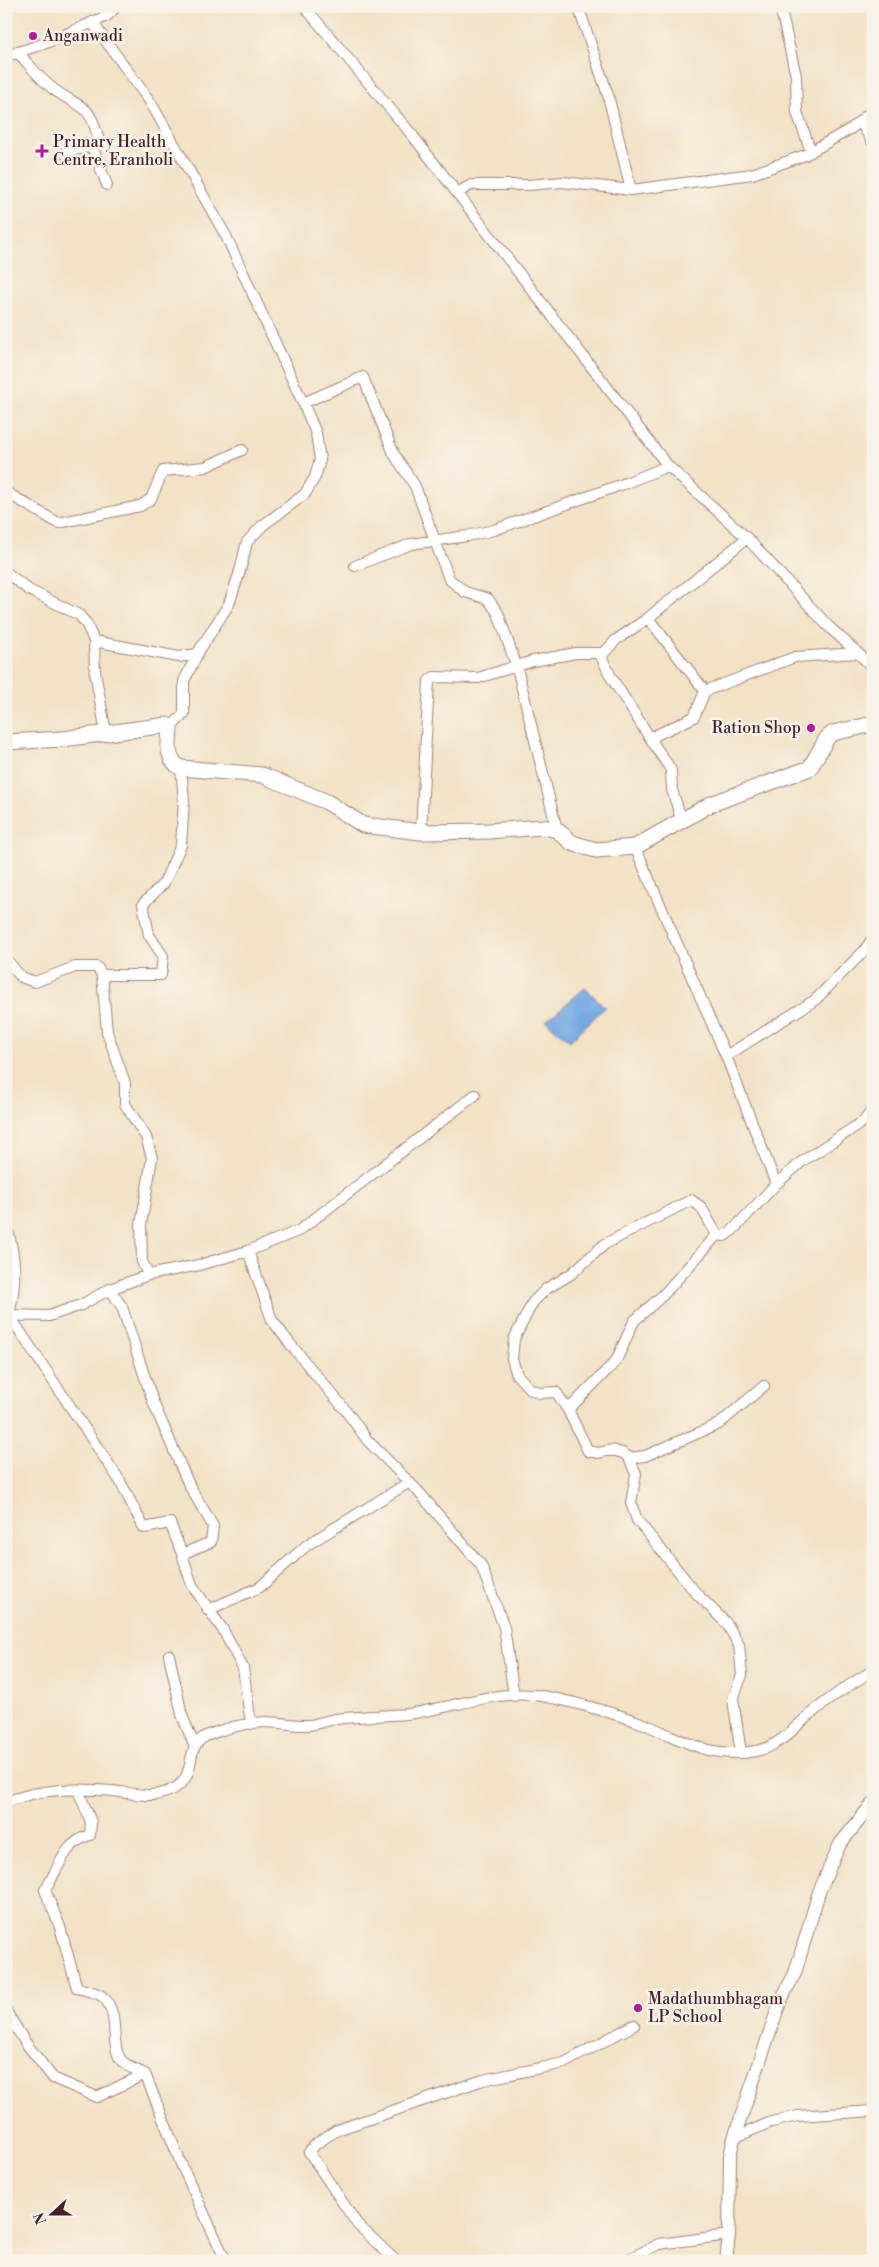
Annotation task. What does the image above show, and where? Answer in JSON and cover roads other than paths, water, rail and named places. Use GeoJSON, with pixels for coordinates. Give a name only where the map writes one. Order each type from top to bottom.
{"type":"FeatureCollection","features":[{"type":"Feature","properties":{"kind":"main road"},"geometry":{"type":"LineString","coordinates":[[6,742],[63,739],[167,725],[170,728],[170,758],[172,763],[180,768],[262,775],[327,802],[363,825],[421,832],[544,827],[557,830],[572,842],[596,850],[635,847],[710,804],[810,768],[827,738],[833,733],[873,724]]}},
{"type":"Feature","properties":{"kind":"street"},"geometry":{"type":"LineString","coordinates":[[6,56],[46,42],[106,16],[117,6]]}},
{"type":"Feature","properties":{"kind":"street"},"geometry":{"type":"LineString","coordinates":[[304,6],[457,193],[668,466],[747,538],[828,626],[873,667]]}},
{"type":"Feature","properties":{"kind":"street"},"geometry":{"type":"LineString","coordinates":[[578,6],[608,95],[631,190]]}},
{"type":"Feature","properties":{"kind":"street"},"geometry":{"type":"LineString","coordinates":[[780,6],[796,76],[797,112],[811,152]]}},
{"type":"Feature","properties":{"kind":"street"},"geometry":{"type":"LineString","coordinates":[[92,22],[151,103],[226,236],[316,433],[320,460],[316,476],[305,494],[262,526],[247,542],[229,604],[199,651],[184,681],[184,714],[170,728]]}},
{"type":"Feature","properties":{"kind":"street"},"geometry":{"type":"LineString","coordinates":[[17,52],[31,69],[54,90],[77,102],[91,114],[99,141],[92,146],[63,153]]}},
{"type":"Feature","properties":{"kind":"street"},"geometry":{"type":"LineString","coordinates":[[457,193],[471,186],[563,182],[631,190],[752,174],[811,152],[852,128],[873,110]]}},
{"type":"Feature","properties":{"kind":"street"},"geometry":{"type":"LineString","coordinates":[[860,121],[873,143]]}},
{"type":"Feature","properties":{"kind":"street"},"geometry":{"type":"LineString","coordinates":[[92,146],[107,185]]}},
{"type":"Feature","properties":{"kind":"street"},"geometry":{"type":"LineString","coordinates":[[303,403],[363,377],[394,454],[415,486],[448,579],[465,592],[488,599],[498,613],[517,668],[557,830]]}},
{"type":"Feature","properties":{"kind":"street"},"geometry":{"type":"LineString","coordinates":[[6,492],[58,523],[140,506],[152,498],[164,471],[205,467],[242,450]]}},
{"type":"Feature","properties":{"kind":"street"},"geometry":{"type":"LineString","coordinates":[[355,566],[411,544],[494,530],[668,466]]}},
{"type":"Feature","properties":{"kind":"street"},"geometry":{"type":"LineString","coordinates":[[421,832],[429,681],[434,677],[478,678],[517,668],[533,661],[576,653],[600,654],[607,651],[616,640],[648,618],[747,538]]}},
{"type":"Feature","properties":{"kind":"street"},"geometry":{"type":"LineString","coordinates":[[6,572],[35,594],[79,615],[86,623],[94,641],[95,672],[106,733]]}},
{"type":"Feature","properties":{"kind":"street"},"geometry":{"type":"LineString","coordinates":[[648,618],[705,691]]}},
{"type":"Feature","properties":{"kind":"street"},"geometry":{"type":"LineString","coordinates":[[94,641],[179,657],[196,654],[199,651]]}},
{"type":"Feature","properties":{"kind":"street"},"geometry":{"type":"LineString","coordinates":[[650,738],[694,717],[705,691],[795,657],[858,653]]}},
{"type":"Feature","properties":{"kind":"street"},"geometry":{"type":"LineString","coordinates":[[600,654],[611,677],[671,770],[672,790],[682,821]]}},
{"type":"Feature","properties":{"kind":"street"},"geometry":{"type":"LineString","coordinates":[[102,974],[161,975],[163,956],[150,935],[144,904],[164,883],[182,845],[184,801],[180,768]]}},
{"type":"Feature","properties":{"kind":"street"},"geometry":{"type":"LineString","coordinates":[[635,847],[726,1056],[776,1184]]}},
{"type":"Feature","properties":{"kind":"street"},"geometry":{"type":"LineString","coordinates":[[726,1056],[815,1000],[864,951],[873,938]]}},
{"type":"Feature","properties":{"kind":"street"},"geometry":{"type":"LineString","coordinates":[[6,959],[26,980],[35,982],[75,967],[97,967],[102,974],[106,1032],[125,1083],[125,1104],[146,1137],[152,1158],[141,1225],[142,1261],[148,1275]]}},
{"type":"Feature","properties":{"kind":"street"},"geometry":{"type":"LineString","coordinates":[[8,1315],[49,1316],[81,1305],[110,1289],[148,1275],[199,1266],[248,1251],[300,1230],[475,1094]]}},
{"type":"Feature","properties":{"kind":"street"},"geometry":{"type":"LineString","coordinates":[[568,1410],[616,1361],[634,1321],[663,1295],[717,1235],[729,1234],[776,1184],[804,1160],[864,1121],[873,1109]]}},
{"type":"Feature","properties":{"kind":"street"},"geometry":{"type":"LineString","coordinates":[[717,1235],[701,1207],[692,1200],[605,1244],[571,1274],[546,1290],[533,1302],[514,1339],[512,1359],[518,1375],[530,1388],[540,1393],[556,1392],[568,1410],[588,1451],[598,1453],[611,1450],[623,1453],[629,1458],[636,1474],[631,1504],[637,1520],[696,1593],[727,1624],[739,1645],[742,1675],[733,1700],[741,1753]]}},
{"type":"Feature","properties":{"kind":"street"},"geometry":{"type":"LineString","coordinates":[[6,1224],[14,1255],[16,1286],[8,1315],[120,1481],[144,1528],[170,1523],[192,1585],[223,1630],[243,1668],[251,1724]]}},
{"type":"Feature","properties":{"kind":"street"},"geometry":{"type":"LineString","coordinates":[[248,1251],[272,1320],[368,1441],[481,1565],[504,1627],[514,1696]]}},
{"type":"Feature","properties":{"kind":"street"},"geometry":{"type":"LineString","coordinates":[[110,1289],[122,1307],[150,1393],[189,1485],[213,1526],[211,1542],[182,1554]]}},
{"type":"Feature","properties":{"kind":"street"},"geometry":{"type":"LineString","coordinates":[[629,1458],[645,1456],[720,1424],[764,1386]]}},
{"type":"Feature","properties":{"kind":"street"},"geometry":{"type":"LineString","coordinates":[[208,1610],[260,1587],[307,1545],[408,1483]]}},
{"type":"Feature","properties":{"kind":"street"},"geometry":{"type":"LineString","coordinates":[[169,1654],[182,1715],[194,1746]]}},
{"type":"Feature","properties":{"kind":"street"},"geometry":{"type":"LineString","coordinates":[[6,1802],[33,1793],[78,1790],[152,1796],[176,1788],[186,1779],[194,1746],[204,1737],[240,1725],[266,1722],[309,1725],[336,1719],[409,1714],[481,1698],[533,1695],[641,1723],[698,1748],[722,1754],[758,1751],[774,1744],[825,1702],[873,1671]]}},
{"type":"Feature","properties":{"kind":"street"},"geometry":{"type":"LineString","coordinates":[[78,1790],[91,1822],[90,1835],[78,1838],[70,1845],[45,1890],[60,1927],[77,1988],[101,1995],[108,2002],[114,2017],[119,2057],[130,2067],[145,2074],[182,2166],[226,2261]]}},
{"type":"Feature","properties":{"kind":"street"},"geometry":{"type":"LineString","coordinates":[[726,2261],[729,2235],[730,2156],[734,2138],[780,2002],[795,1973],[819,1892],[840,1844],[873,1803]]}},
{"type":"Feature","properties":{"kind":"street"},"geometry":{"type":"LineString","coordinates":[[6,2011],[25,2042],[53,2078],[97,2097],[145,2074]]}},
{"type":"Feature","properties":{"kind":"street"},"geometry":{"type":"LineString","coordinates":[[396,2261],[357,2224],[346,2208],[309,2152],[316,2142],[337,2130],[483,2080],[564,2063],[634,2025]]}},
{"type":"Feature","properties":{"kind":"street"},"geometry":{"type":"LineString","coordinates":[[734,2138],[771,2122],[798,2116],[873,2111]]}},
{"type":"Feature","properties":{"kind":"street"},"geometry":{"type":"LineString","coordinates":[[617,2261],[632,2258],[658,2244],[729,2235]]}},
{"type":"Feature","properties":{"kind":"water"},"geometry":{"type":"Polygon","coordinates":[[[585,988],[605,1007],[570,1041],[546,1021],[585,988]]]}},
{"type":"Feature","properties":{"kind":"place","name":"Anganwadi"},"geometry":{"type":"Point","coordinates":[33,36]}},
{"type":"Feature","properties":{"kind":"place","name":"Primary Health Centre, Eranholi"},"geometry":{"type":"Point","coordinates":[42,151]}},
{"type":"Feature","properties":{"kind":"place","name":"Ration Shop"},"geometry":{"type":"Point","coordinates":[811,728]}},
{"type":"Feature","properties":{"kind":"place","name":"Madathumbhagam LP School"},"geometry":{"type":"Point","coordinates":[638,2008]}}]}
